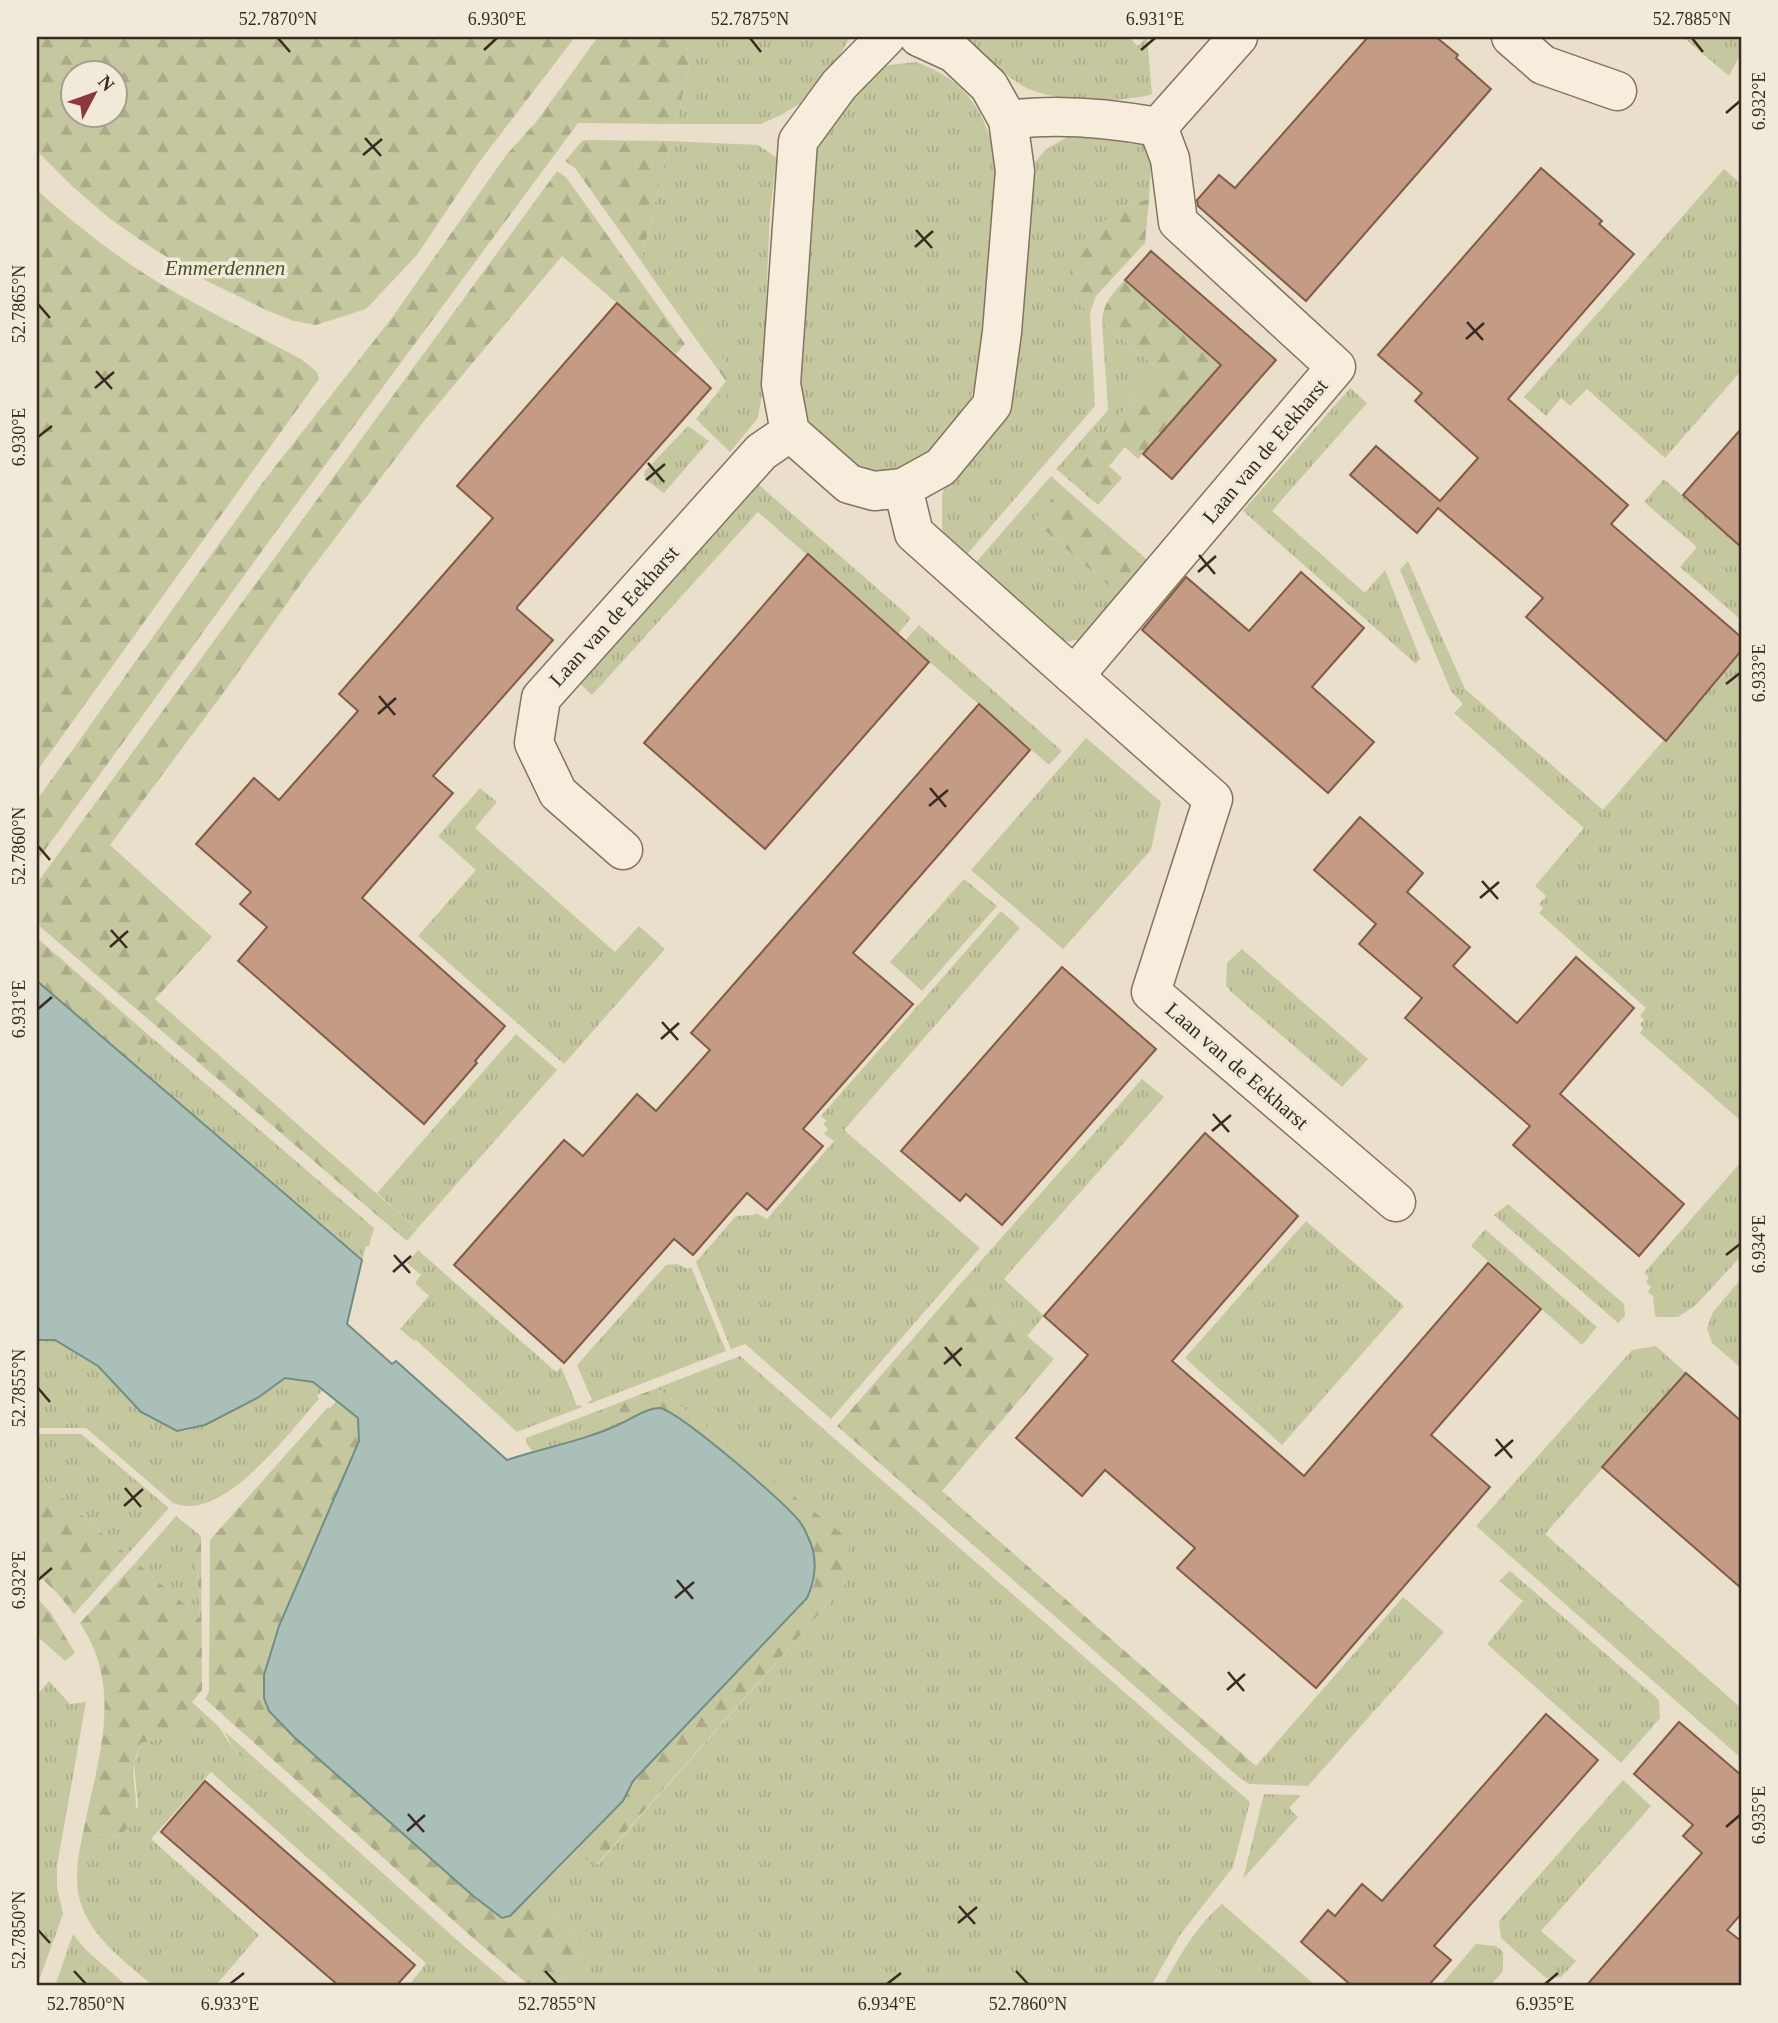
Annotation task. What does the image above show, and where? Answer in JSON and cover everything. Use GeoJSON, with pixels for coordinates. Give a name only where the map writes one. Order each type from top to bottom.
{"type":"FeatureCollection","features":[{"type":"Feature","properties":{"kind":"street"},"geometry":{"type":"LineString","coordinates":[[886,37],[839,85],[799,141],[781,384],[790,432],[849,484],[874,491],[904,488],[941,467],[992,405],[1002,332],[1015,171],[1007,120],[989,86],[954,53],[919,37]]}},
{"type":"Feature","properties":{"kind":"street"},"geometry":{"type":"LineString","coordinates":[[1007,120],[1042,115],[1122,120],[1158,127],[1238,37]]}},
{"type":"Feature","properties":{"kind":"street"},"geometry":{"type":"LineString","coordinates":[[1511,37],[1543,65],[1617,91]]}},
{"type":"Feature","properties":{"kind":"street","name":"Laan van de Eekharst"},"geometry":{"type":"LineString","coordinates":[[1074,676],[1336,368],[1178,222],[1170,159],[1158,127]]}},
{"type":"Feature","properties":{"kind":"street","name":"Laan van de Eekharst"},"geometry":{"type":"LineString","coordinates":[[623,850],[558,793],[534,743],[541,698],[761,452],[790,432]]}},
{"type":"Feature","properties":{"kind":"street","name":"Laan van de Eekharst"},"geometry":{"type":"LineString","coordinates":[[904,488],[914,533],[1213,799],[1151,992],[1396,1202]]}},
{"type":"Feature","properties":{"kind":"green space","name":"Emmerdennen"},"geometry":{"type":"Polygon","coordinates":[[[37,37],[575,37],[480,161],[417,255],[366,309],[316,325],[294,321],[268,311],[201,278],[109,218],[37,151],[37,37]]]}},
{"type":"Feature","properties":{"kind":"green space"},"geometry":{"type":"Polygon","coordinates":[[[598,37],[685,37],[689,68],[676,124],[578,123],[37,861],[37,800],[263,482],[391,319],[507,154],[536,122],[598,37]]]}},
{"type":"Feature","properties":{"kind":"green space"},"geometry":{"type":"Polygon","coordinates":[[[685,37],[850,37],[828,71],[799,104],[783,114],[761,124],[676,124],[689,68],[685,37]]]}},
{"type":"Feature","properties":{"kind":"green space"},"geometry":{"type":"Polygon","coordinates":[[[964,37],[1128,37],[1138,46],[1147,37],[1152,94],[1103,100],[1046,95],[1018,83],[964,37]]]}},
{"type":"Feature","properties":{"kind":"green space"},"geometry":{"type":"Polygon","coordinates":[[[1683,37],[1741,37],[1741,53],[1729,76],[1683,37]]]}},
{"type":"Feature","properties":{"kind":"green space"},"geometry":{"type":"Polygon","coordinates":[[[916,62],[934,70],[962,89],[980,115],[992,146],[996,165],[981,365],[970,401],[956,423],[925,456],[897,470],[881,473],[866,470],[843,458],[820,437],[804,413],[796,380],[813,155],[830,120],[874,72],[889,65],[916,62]]]}},
{"type":"Feature","properties":{"kind":"green space"},"geometry":{"type":"Polygon","coordinates":[[[1075,133],[1142,142],[1152,151],[1149,199],[1119,208],[1074,300],[1090,313],[1095,406],[962,560],[949,544],[942,529],[942,494],[948,479],[1011,409],[1033,165],[1046,149],[1075,133]]]}},
{"type":"Feature","properties":{"kind":"green space"},"geometry":{"type":"Polygon","coordinates":[[[583,140],[670,141],[641,261],[575,168],[565,161],[583,140]]]}},
{"type":"Feature","properties":{"kind":"green space"},"geometry":{"type":"Polygon","coordinates":[[[670,141],[758,145],[777,158],[770,212],[762,394],[758,418],[730,452],[696,419],[717,393],[724,399],[735,378],[712,341],[673,307],[641,261],[670,141]]]}},
{"type":"Feature","properties":{"kind":"green space"},"geometry":{"type":"Polygon","coordinates":[[[1724,169],[1741,184],[1741,371],[1665,458],[1587,389],[1570,406],[1561,398],[1546,416],[1524,397],[1724,169]]]}},
{"type":"Feature","properties":{"kind":"green space"},"geometry":{"type":"Polygon","coordinates":[[[557,171],[566,177],[685,344],[676,354],[562,256],[424,421],[310,571],[110,845],[212,937],[155,999],[417,1229],[407,1241],[37,924],[37,883],[557,171]]]}},
{"type":"Feature","properties":{"kind":"green space"},"geometry":{"type":"Polygon","coordinates":[[[37,190],[87,233],[123,259],[159,283],[301,359],[317,372],[319,379],[37,771],[37,190]]]}},
{"type":"Feature","properties":{"kind":"green space"},"geometry":{"type":"Polygon","coordinates":[[[1149,199],[1145,243],[1096,296],[1090,313],[1074,300],[1070,270],[1085,237],[1119,208],[1149,199]]]}},
{"type":"Feature","properties":{"kind":"green space"},"geometry":{"type":"Polygon","coordinates":[[[1125,280],[1221,364],[1138,459],[1125,447],[1109,466],[1122,478],[1098,505],[1068,479],[1158,368],[1102,323],[1106,304],[1125,280]]]}},
{"type":"Feature","properties":{"kind":"green space"},"geometry":{"type":"Polygon","coordinates":[[[673,307],[712,341],[735,378],[724,400],[717,393],[726,381],[673,307]]]}},
{"type":"Feature","properties":{"kind":"green space"},"geometry":{"type":"Polygon","coordinates":[[[1102,323],[1158,368],[1068,479],[1056,469],[1108,410],[1102,323]]]}},
{"type":"Feature","properties":{"kind":"green space"},"geometry":{"type":"Polygon","coordinates":[[[1350,388],[1367,403],[1272,511],[1365,593],[1385,570],[1420,658],[1416,664],[1243,511],[1350,388]]]}},
{"type":"Feature","properties":{"kind":"green space"},"geometry":{"type":"Polygon","coordinates":[[[688,426],[709,441],[664,493],[647,481],[645,471],[688,426]]]}},
{"type":"Feature","properties":{"kind":"green space"},"geometry":{"type":"Polygon","coordinates":[[[1051,476],[1062,486],[1034,521],[1124,599],[1088,638],[1065,642],[1055,639],[971,568],[1051,476]]]}},
{"type":"Feature","properties":{"kind":"green space"},"geometry":{"type":"Polygon","coordinates":[[[1664,479],[1741,547],[1741,620],[1680,567],[1697,547],[1644,502],[1664,479]]]}},
{"type":"Feature","properties":{"kind":"green space"},"geometry":{"type":"Polygon","coordinates":[[[757,483],[911,618],[898,634],[758,512],[592,695],[576,680],[757,483]]]}},
{"type":"Feature","properties":{"kind":"green space"},"geometry":{"type":"Polygon","coordinates":[[[1062,486],[1153,565],[1124,599],[1034,521],[1062,486]]]}},
{"type":"Feature","properties":{"kind":"green space"},"geometry":{"type":"Polygon","coordinates":[[[1408,561],[1465,689],[1603,810],[1741,651],[1741,1121],[1640,1033],[1643,1028],[1640,1024],[1644,1020],[1640,1016],[1646,1008],[1539,913],[1543,908],[1539,904],[1546,896],[1535,886],[1584,828],[1454,713],[1463,704],[1451,691],[1400,570],[1408,561]]]}},
{"type":"Feature","properties":{"kind":"green space"},"geometry":{"type":"Polygon","coordinates":[[[919,625],[1062,751],[1049,765],[918,652],[886,662],[919,625]]]}},
{"type":"Feature","properties":{"kind":"green space"},"geometry":{"type":"Polygon","coordinates":[[[1086,738],[1161,802],[1151,850],[1063,949],[971,870],[1086,738]]]}},
{"type":"Feature","properties":{"kind":"green space"},"geometry":{"type":"Polygon","coordinates":[[[480,788],[497,802],[475,828],[615,952],[639,926],[665,949],[564,1064],[418,936],[476,870],[438,836],[480,788]]]}},
{"type":"Feature","properties":{"kind":"green space"},"geometry":{"type":"Polygon","coordinates":[[[964,879],[997,906],[922,991],[890,962],[964,879]]]}},
{"type":"Feature","properties":{"kind":"green space"},"geometry":{"type":"Polygon","coordinates":[[[1001,911],[1020,928],[844,1130],[980,1248],[831,1419],[745,1344],[731,1349],[696,1262],[736,1216],[756,1213],[767,1219],[834,1141],[824,1134],[828,1129],[823,1124],[827,1121],[821,1116],[1001,911]]]}},
{"type":"Feature","properties":{"kind":"green space"},"geometry":{"type":"Polygon","coordinates":[[[37,938],[151,1037],[133,1064],[37,981],[37,938]]]}},
{"type":"Feature","properties":{"kind":"green space"},"geometry":{"type":"Polygon","coordinates":[[[1242,949],[1368,1059],[1342,1087],[1231,992],[1226,985],[1227,963],[1242,949]]]}},
{"type":"Feature","properties":{"kind":"green space"},"geometry":{"type":"Polygon","coordinates":[[[516,1034],[557,1070],[417,1229],[377,1193],[516,1034]]]}},
{"type":"Feature","properties":{"kind":"green space"},"geometry":{"type":"Polygon","coordinates":[[[151,1037],[374,1228],[362,1260],[133,1064],[151,1037]]]}},
{"type":"Feature","properties":{"kind":"green space"},"geometry":{"type":"Polygon","coordinates":[[[1142,1079],[1164,1097],[1004,1279],[1044,1316],[1027,1336],[963,1281],[1142,1079]]]}},
{"type":"Feature","properties":{"kind":"green space"},"geometry":{"type":"Polygon","coordinates":[[[1741,1162],[1741,1256],[1696,1305],[1678,1317],[1655,1316],[1653,1296],[1648,1292],[1651,1287],[1646,1282],[1649,1277],[1644,1273],[1741,1162]]]}},
{"type":"Feature","properties":{"kind":"green space"},"geometry":{"type":"Polygon","coordinates":[[[1508,1204],[1624,1304],[1625,1316],[1618,1323],[1494,1215],[1508,1204]]]}},
{"type":"Feature","properties":{"kind":"green space"},"geometry":{"type":"Polygon","coordinates":[[[1306,1221],[1404,1306],[1282,1445],[1185,1358],[1306,1221]]]}},
{"type":"Feature","properties":{"kind":"green space"},"geometry":{"type":"Polygon","coordinates":[[[1485,1229],[1597,1327],[1582,1345],[1471,1246],[1485,1229]]]}},
{"type":"Feature","properties":{"kind":"green space"},"geometry":{"type":"Polygon","coordinates":[[[418,1250],[556,1372],[561,1367],[577,1406],[582,1407],[517,1432],[416,1340],[400,1329],[429,1296],[415,1283],[421,1275],[407,1263],[418,1250]]]}},
{"type":"Feature","properties":{"kind":"green space"},"geometry":{"type":"Polygon","coordinates":[[[677,1264],[688,1269],[691,1267],[726,1351],[589,1404],[592,1400],[577,1365],[666,1265],[677,1264]]]}},
{"type":"Feature","properties":{"kind":"green space"},"geometry":{"type":"Polygon","coordinates":[[[1741,1279],[1741,1368],[1712,1343],[1707,1328],[1713,1312],[1741,1279]]]}},
{"type":"Feature","properties":{"kind":"green space"},"geometry":{"type":"Polygon","coordinates":[[[963,1281],[1054,1359],[942,1491],[1256,1766],[1241,1779],[837,1426],[963,1281]]]}},
{"type":"Feature","properties":{"kind":"green space"},"geometry":{"type":"Polygon","coordinates":[[[37,1340],[55,1340],[73,1350],[98,1366],[141,1412],[185,1431],[205,1425],[259,1397],[285,1378],[313,1382],[323,1390],[317,1396],[319,1399],[273,1452],[234,1488],[213,1500],[192,1506],[173,1503],[86,1428],[37,1428],[37,1340]]]}},
{"type":"Feature","properties":{"kind":"green space"},"geometry":{"type":"Polygon","coordinates":[[[1656,1346],[1686,1373],[1545,1534],[1741,1708],[1741,1758],[1476,1526],[1632,1350],[1656,1346]]]}},
{"type":"Feature","properties":{"kind":"green space"},"geometry":{"type":"Polygon","coordinates":[[[740,1356],[1250,1802],[1233,1867],[1180,1935],[1151,1986],[560,1986],[592,1945],[532,1895],[573,1854],[598,1864],[844,1586],[849,1540],[657,1388],[740,1356]]]}},
{"type":"Feature","properties":{"kind":"green space"},"geometry":{"type":"Polygon","coordinates":[[[657,1388],[850,1540],[844,1586],[597,1864],[573,1854],[623,1801],[632,1781],[807,1598],[815,1582],[745,1471],[673,1413],[650,1410],[624,1422],[616,1404],[657,1388]]]}},
{"type":"Feature","properties":{"kind":"green space"},"geometry":{"type":"Polygon","coordinates":[[[337,1400],[359,1418],[359,1441],[279,1626],[264,1675],[294,1737],[472,1895],[502,1917],[510,1916],[532,1895],[592,1945],[560,1986],[530,1986],[205,1699],[209,1692],[210,1540],[337,1400]]]}},
{"type":"Feature","properties":{"kind":"green space"},"geometry":{"type":"Polygon","coordinates":[[[616,1404],[624,1422],[597,1434],[532,1451],[526,1443],[526,1438],[616,1404]]]}},
{"type":"Feature","properties":{"kind":"green space"},"geometry":{"type":"Polygon","coordinates":[[[37,1434],[81,1434],[169,1508],[127,1555],[37,1476],[37,1434]]]}},
{"type":"Feature","properties":{"kind":"green space"},"geometry":{"type":"Polygon","coordinates":[[[37,1476],[127,1555],[74,1614],[37,1574],[37,1476]]]}},
{"type":"Feature","properties":{"kind":"green space"},"geometry":{"type":"Polygon","coordinates":[[[176,1516],[201,1536],[195,1542],[200,1619],[136,1562],[176,1516]]]}},
{"type":"Feature","properties":{"kind":"green space"},"geometry":{"type":"Polygon","coordinates":[[[201,1536],[202,1690],[192,1702],[219,1727],[141,1743],[134,1764],[135,1811],[128,1828],[119,1836],[83,1833],[100,1752],[104,1700],[94,1648],[80,1623],[136,1562],[200,1618],[195,1542],[201,1536]]]}},
{"type":"Feature","properties":{"kind":"green space"},"geometry":{"type":"Polygon","coordinates":[[[1510,1571],[1659,1700],[1660,1718],[1621,1763],[1487,1644],[1523,1601],[1499,1581],[1510,1571]]]}},
{"type":"Feature","properties":{"kind":"green space"},"geometry":{"type":"Polygon","coordinates":[[[1403,1597],[1444,1632],[1308,1786],[1249,1784],[1241,1779],[1256,1766],[1403,1597]]]}},
{"type":"Feature","properties":{"kind":"green space"},"geometry":{"type":"Polygon","coordinates":[[[37,1598],[51,1613],[75,1653],[65,1661],[37,1636],[37,1598]]]}},
{"type":"Feature","properties":{"kind":"green space"},"geometry":{"type":"Polygon","coordinates":[[[49,1681],[70,1704],[86,1702],[57,1866],[57,1887],[63,1914],[37,1986],[37,1695],[49,1681]]]}},
{"type":"Feature","properties":{"kind":"green space"},"geometry":{"type":"Polygon","coordinates":[[[219,1727],[234,1750],[511,1986],[412,1986],[410,1984],[426,1963],[211,1772],[151,1839],[259,1935],[215,1986],[153,1986],[114,1952],[92,1926],[79,1895],[78,1860],[83,1833],[119,1836],[138,1806],[134,1764],[141,1743],[219,1727]]]}},
{"type":"Feature","properties":{"kind":"green space"},"geometry":{"type":"Polygon","coordinates":[[[224,1731],[231,1737],[465,1947],[234,1750],[224,1731]]]}},
{"type":"Feature","properties":{"kind":"green space"},"geometry":{"type":"Polygon","coordinates":[[[1623,1780],[1651,1806],[1541,1931],[1576,1961],[1561,1977],[1546,1978],[1501,1938],[1499,1921],[1623,1780]]]}},
{"type":"Feature","properties":{"kind":"green space"},"geometry":{"type":"Polygon","coordinates":[[[1264,1794],[1301,1795],[1289,1808],[1298,1817],[1243,1879],[1264,1794]]]}},
{"type":"Feature","properties":{"kind":"green space"},"geometry":{"type":"Polygon","coordinates":[[[1222,1904],[1316,1986],[1163,1986],[1196,1932],[1222,1904]]]}},
{"type":"Feature","properties":{"kind":"green space"},"geometry":{"type":"Polygon","coordinates":[[[73,1934],[86,1950],[127,1986],[55,1986],[73,1934]]]}},
{"type":"Feature","properties":{"kind":"green space"},"geometry":{"type":"Polygon","coordinates":[[[1476,1944],[1496,1946],[1503,1952],[1503,1971],[1490,1986],[1440,1986],[1476,1944]]]}},
{"type":"Feature","properties":{"kind":"water"},"geometry":{"type":"Polygon","coordinates":[[[37,981],[362,1260],[347,1324],[392,1364],[396,1361],[507,1460],[596,1434],[646,1411],[659,1408],[687,1424],[732,1459],[791,1512],[805,1531],[814,1560],[814,1576],[807,1598],[633,1781],[623,1801],[510,1916],[502,1918],[472,1895],[294,1737],[269,1711],[264,1698],[264,1675],[279,1626],[359,1441],[358,1418],[313,1382],[285,1378],[259,1397],[205,1425],[177,1431],[141,1412],[98,1366],[55,1340],[37,1340],[37,981]]]}},
{"type":"Feature","properties":{"kind":"building"},"geometry":{"type":"Polygon","coordinates":[[[1368,37],[1436,37],[1491,89],[1306,301],[1198,206],[1197,200],[1219,175],[1235,188],[1368,37]]]}},
{"type":"Feature","properties":{"kind":"building"},"geometry":{"type":"Polygon","coordinates":[[[1541,168],[1602,221],[1599,224],[1634,254],[1508,399],[1628,505],[1611,524],[1741,637],[1741,651],[1666,741],[1526,617],[1543,598],[1438,508],[1417,533],[1350,475],[1376,446],[1440,501],[1478,458],[1415,401],[1422,393],[1378,355],[1541,168]]]}},
{"type":"Feature","properties":{"kind":"building"},"geometry":{"type":"Polygon","coordinates":[[[1151,251],[1276,360],[1172,479],[1143,454],[1221,365],[1125,280],[1151,251]]]}},
{"type":"Feature","properties":{"kind":"building"},"geometry":{"type":"Polygon","coordinates":[[[617,303],[711,388],[517,607],[553,640],[433,776],[453,793],[362,898],[505,1026],[424,1124],[238,961],[267,927],[240,904],[251,892],[196,844],[254,778],[279,800],[358,711],[339,694],[493,518],[457,486],[617,303]]]}},
{"type":"Feature","properties":{"kind":"building"},"geometry":{"type":"Polygon","coordinates":[[[1741,429],[1741,547],[1683,495],[1741,429]]]}},
{"type":"Feature","properties":{"kind":"building"},"geometry":{"type":"Polygon","coordinates":[[[808,554],[929,662],[765,849],[644,743],[808,554]]]}},
{"type":"Feature","properties":{"kind":"building"},"geometry":{"type":"Polygon","coordinates":[[[1301,572],[1364,628],[1312,687],[1374,742],[1328,793],[1142,630],[1186,577],[1249,631],[1301,572]]]}},
{"type":"Feature","properties":{"kind":"building"},"geometry":{"type":"Polygon","coordinates":[[[979,704],[1030,750],[853,953],[913,1004],[803,1129],[823,1146],[767,1210],[747,1193],[693,1255],[674,1239],[564,1363],[454,1265],[564,1140],[583,1156],[637,1094],[656,1111],[710,1050],[691,1033],[979,704]]]}},
{"type":"Feature","properties":{"kind":"building"},"geometry":{"type":"Polygon","coordinates":[[[1360,817],[1423,873],[1407,892],[1470,947],[1453,966],[1517,1023],[1576,957],[1634,1008],[1560,1094],[1684,1204],[1639,1256],[1513,1145],[1530,1126],[1405,1018],[1422,998],[1359,944],[1376,924],[1314,870],[1360,817]]]}},
{"type":"Feature","properties":{"kind":"building"},"geometry":{"type":"Polygon","coordinates":[[[1062,967],[1156,1049],[1002,1225],[966,1194],[960,1201],[901,1151],[1062,967]]]}},
{"type":"Feature","properties":{"kind":"building"},"geometry":{"type":"Polygon","coordinates":[[[1205,1133],[1298,1216],[1172,1361],[1304,1476],[1488,1263],[1541,1309],[1431,1435],[1490,1487],[1316,1688],[1177,1568],[1195,1548],[1105,1470],[1082,1496],[1016,1438],[1088,1355],[1044,1316],[1205,1133]]]}},
{"type":"Feature","properties":{"kind":"building"},"geometry":{"type":"Polygon","coordinates":[[[1686,1373],[1741,1421],[1741,1588],[1602,1467],[1686,1373]]]}},
{"type":"Feature","properties":{"kind":"building"},"geometry":{"type":"Polygon","coordinates":[[[1546,1714],[1598,1760],[1434,1946],[1451,1960],[1428,1986],[1352,1986],[1301,1942],[1328,1910],[1335,1916],[1362,1884],[1382,1901],[1546,1714]]]}},
{"type":"Feature","properties":{"kind":"building"},"geometry":{"type":"Polygon","coordinates":[[[1679,1722],[1741,1775],[1741,1914],[1727,1930],[1741,1941],[1741,1986],[1586,1986],[1702,1853],[1683,1836],[1693,1825],[1634,1774],[1679,1722]]]}},
{"type":"Feature","properties":{"kind":"building"},"geometry":{"type":"Polygon","coordinates":[[[205,1781],[415,1965],[396,1986],[339,1986],[161,1832],[205,1781]]]}}]}
